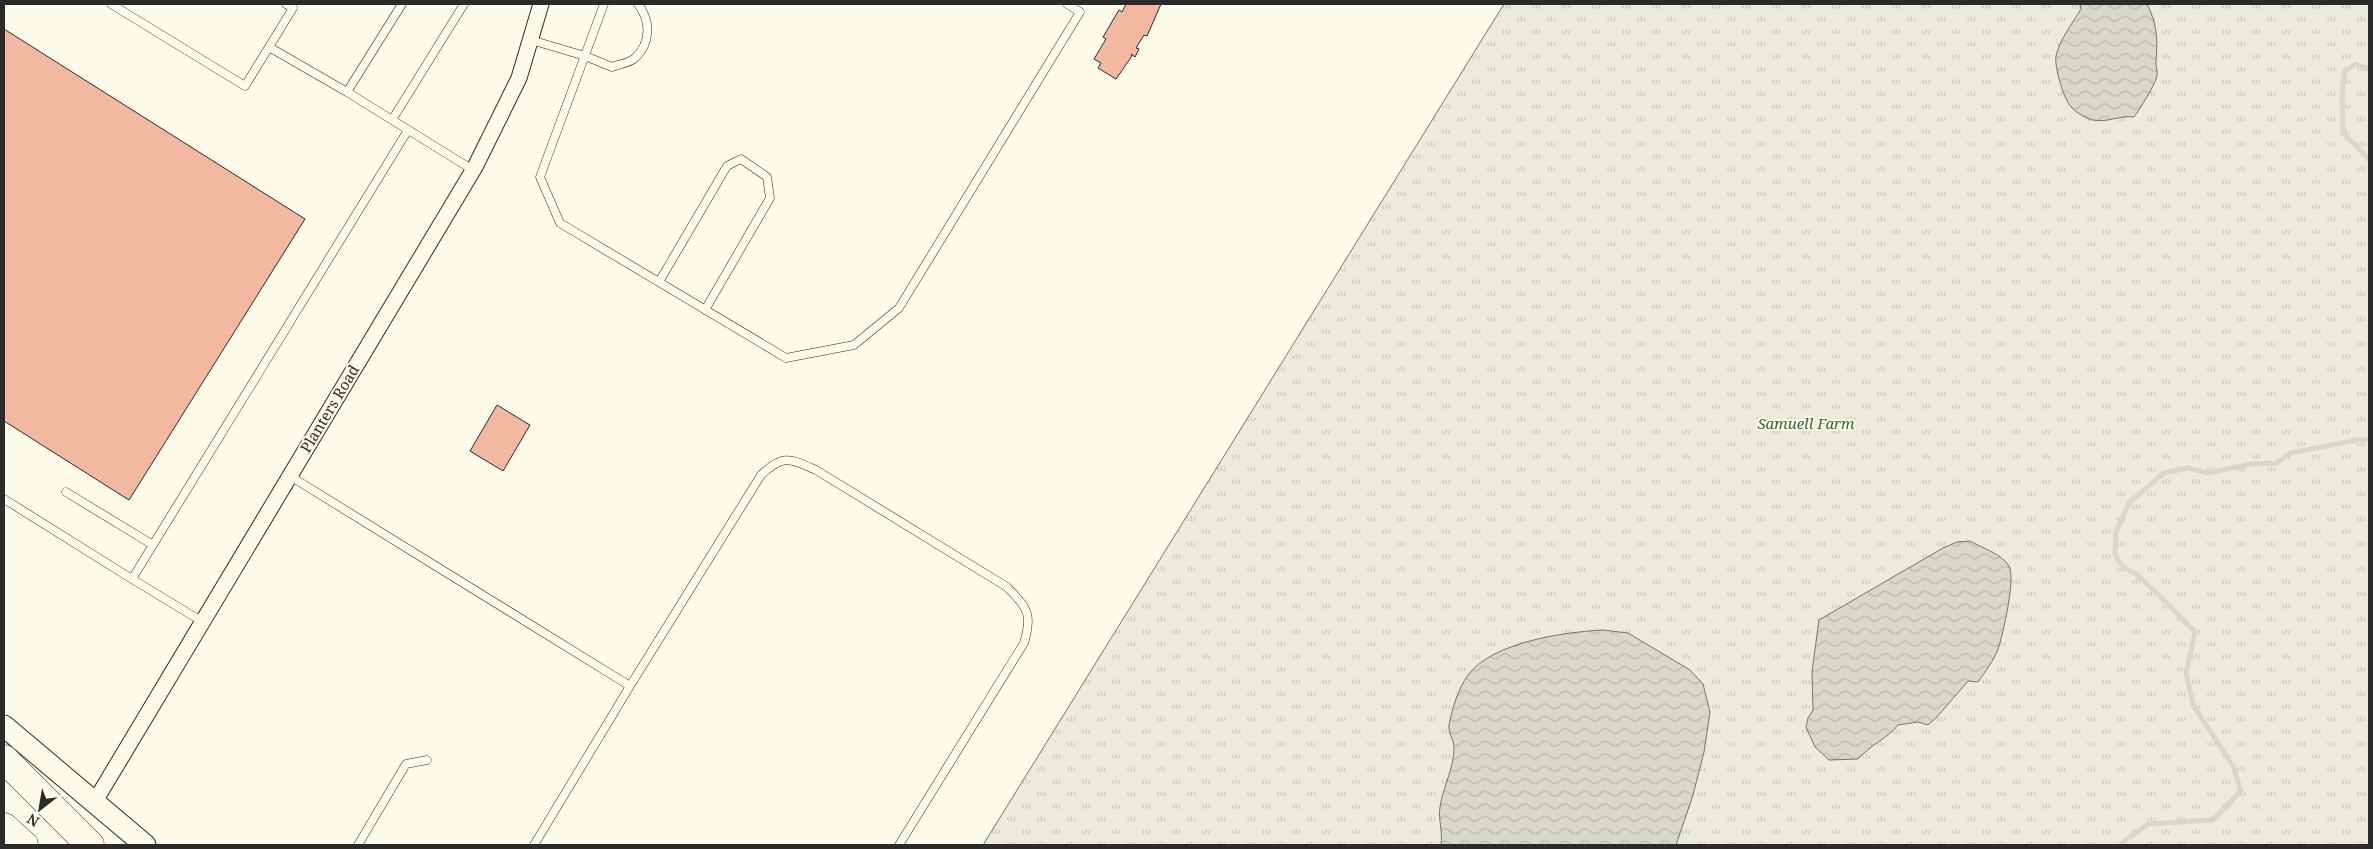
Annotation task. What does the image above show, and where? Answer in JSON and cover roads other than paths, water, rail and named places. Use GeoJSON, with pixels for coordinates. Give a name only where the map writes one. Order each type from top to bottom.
{"type":"FeatureCollection","features":[{"type":"Feature","properties":{"kind":"highway"},"geometry":{"type":"LineString","coordinates":[[4,759],[90,845]]}},
{"type":"Feature","properties":{"kind":"highway"},"geometry":{"type":"LineString","coordinates":[[4,827],[24,845]]}},
{"type":"Feature","properties":{"kind":"main road"},"geometry":{"type":"LineString","coordinates":[[4,726],[145,845]]}},
{"type":"Feature","properties":{"kind":"street","name":"Planters Road"},"geometry":{"type":"LineString","coordinates":[[94,803],[474,170],[520,78],[541,4]]}},
{"type":"Feature","properties":{"kind":"lane"},"geometry":{"type":"LineString","coordinates":[[111,4],[245,86],[293,8],[286,4]]}},
{"type":"Feature","properties":{"kind":"lane"},"geometry":{"type":"LineString","coordinates":[[347,92],[402,4]]}},
{"type":"Feature","properties":{"kind":"lane"},"geometry":{"type":"LineString","coordinates":[[392,120],[464,4]]}},
{"type":"Feature","properties":{"kind":"lane"},"geometry":{"type":"LineString","coordinates":[[604,4],[540,177],[560,223],[786,358],[854,345],[899,308],[1080,12],[1067,4]]}},
{"type":"Feature","properties":{"kind":"lane"},"geometry":{"type":"LineString","coordinates":[[531,40],[586,56],[612,67],[634,60],[646,44],[649,25],[638,4]]}},
{"type":"Feature","properties":{"kind":"lane"},"geometry":{"type":"LineString","coordinates":[[269,47],[347,92],[474,170]]}},
{"type":"Feature","properties":{"kind":"lane"},"geometry":{"type":"LineString","coordinates":[[132,579],[408,130]]}},
{"type":"Feature","properties":{"kind":"lane"},"geometry":{"type":"LineString","coordinates":[[659,282],[727,166],[741,160],[767,177],[770,198],[705,310]]}},
{"type":"Feature","properties":{"kind":"lane"},"geometry":{"type":"LineString","coordinates":[[534,845],[630,686],[761,476],[775,462],[794,460],[816,470],[1007,587],[1024,605],[1030,624],[1024,643],[899,845]]}},
{"type":"Feature","properties":{"kind":"lane"},"geometry":{"type":"LineString","coordinates":[[290,476],[630,686]]}},
{"type":"Feature","properties":{"kind":"lane"},"geometry":{"type":"LineString","coordinates":[[66,492],[153,545]]}},
{"type":"Feature","properties":{"kind":"lane"},"geometry":{"type":"LineString","coordinates":[[4,499],[203,622]]}},
{"type":"Feature","properties":{"kind":"lane"},"geometry":{"type":"LineString","coordinates":[[358,845],[406,764],[427,760]]}},
{"type":"Feature","properties":{"kind":"water"},"geometry":{"type":"Polygon","coordinates":[[[2080,4],[2147,4],[2156,32],[2157,76],[2134,117],[2098,121],[2082,116],[2075,111],[2066,99],[2058,75],[2056,56],[2063,38],[2081,9],[2080,4]]]}},
{"type":"Feature","properties":{"kind":"water"},"geometry":{"type":"Polygon","coordinates":[[[1970,541],[2002,558],[2009,566],[2011,572],[2010,593],[2003,632],[1998,649],[1989,666],[1978,682],[1968,681],[1928,725],[1918,722],[1898,725],[1858,759],[1829,760],[1815,747],[1806,727],[1808,718],[1813,710],[1812,672],[1819,620],[1943,548],[1957,542],[1970,541]]]}},
{"type":"Feature","properties":{"kind":"water"},"geometry":{"type":"Polygon","coordinates":[[[1603,630],[1628,633],[1690,670],[1703,684],[1710,712],[1704,752],[1693,795],[1676,845],[1441,845],[1440,807],[1454,755],[1454,745],[1449,725],[1456,699],[1468,675],[1479,664],[1494,654],[1511,647],[1550,636],[1603,630]]]}},
{"type":"Feature","properties":{"kind":"waterway"},"geometry":{"type":"LineString","coordinates":[[2369,69],[2356,64],[2345,71],[2342,93],[2343,133],[2369,159]]}},
{"type":"Feature","properties":{"kind":"waterway"},"geometry":{"type":"LineString","coordinates":[[2124,845],[2123,842],[2148,824],[2213,820],[2241,791],[2233,766],[2193,705],[2186,673],[2195,632],[2136,574],[2122,566],[2115,554],[2116,532],[2129,503],[2164,473],[2188,468],[2208,473],[2251,464],[2276,463],[2291,453],[2357,440],[2369,440]]}},
{"type":"Feature","properties":{"kind":"park label","name":"Samuell Farm"},"geometry":{"type":"Point","coordinates":[1806,424]}}]}
